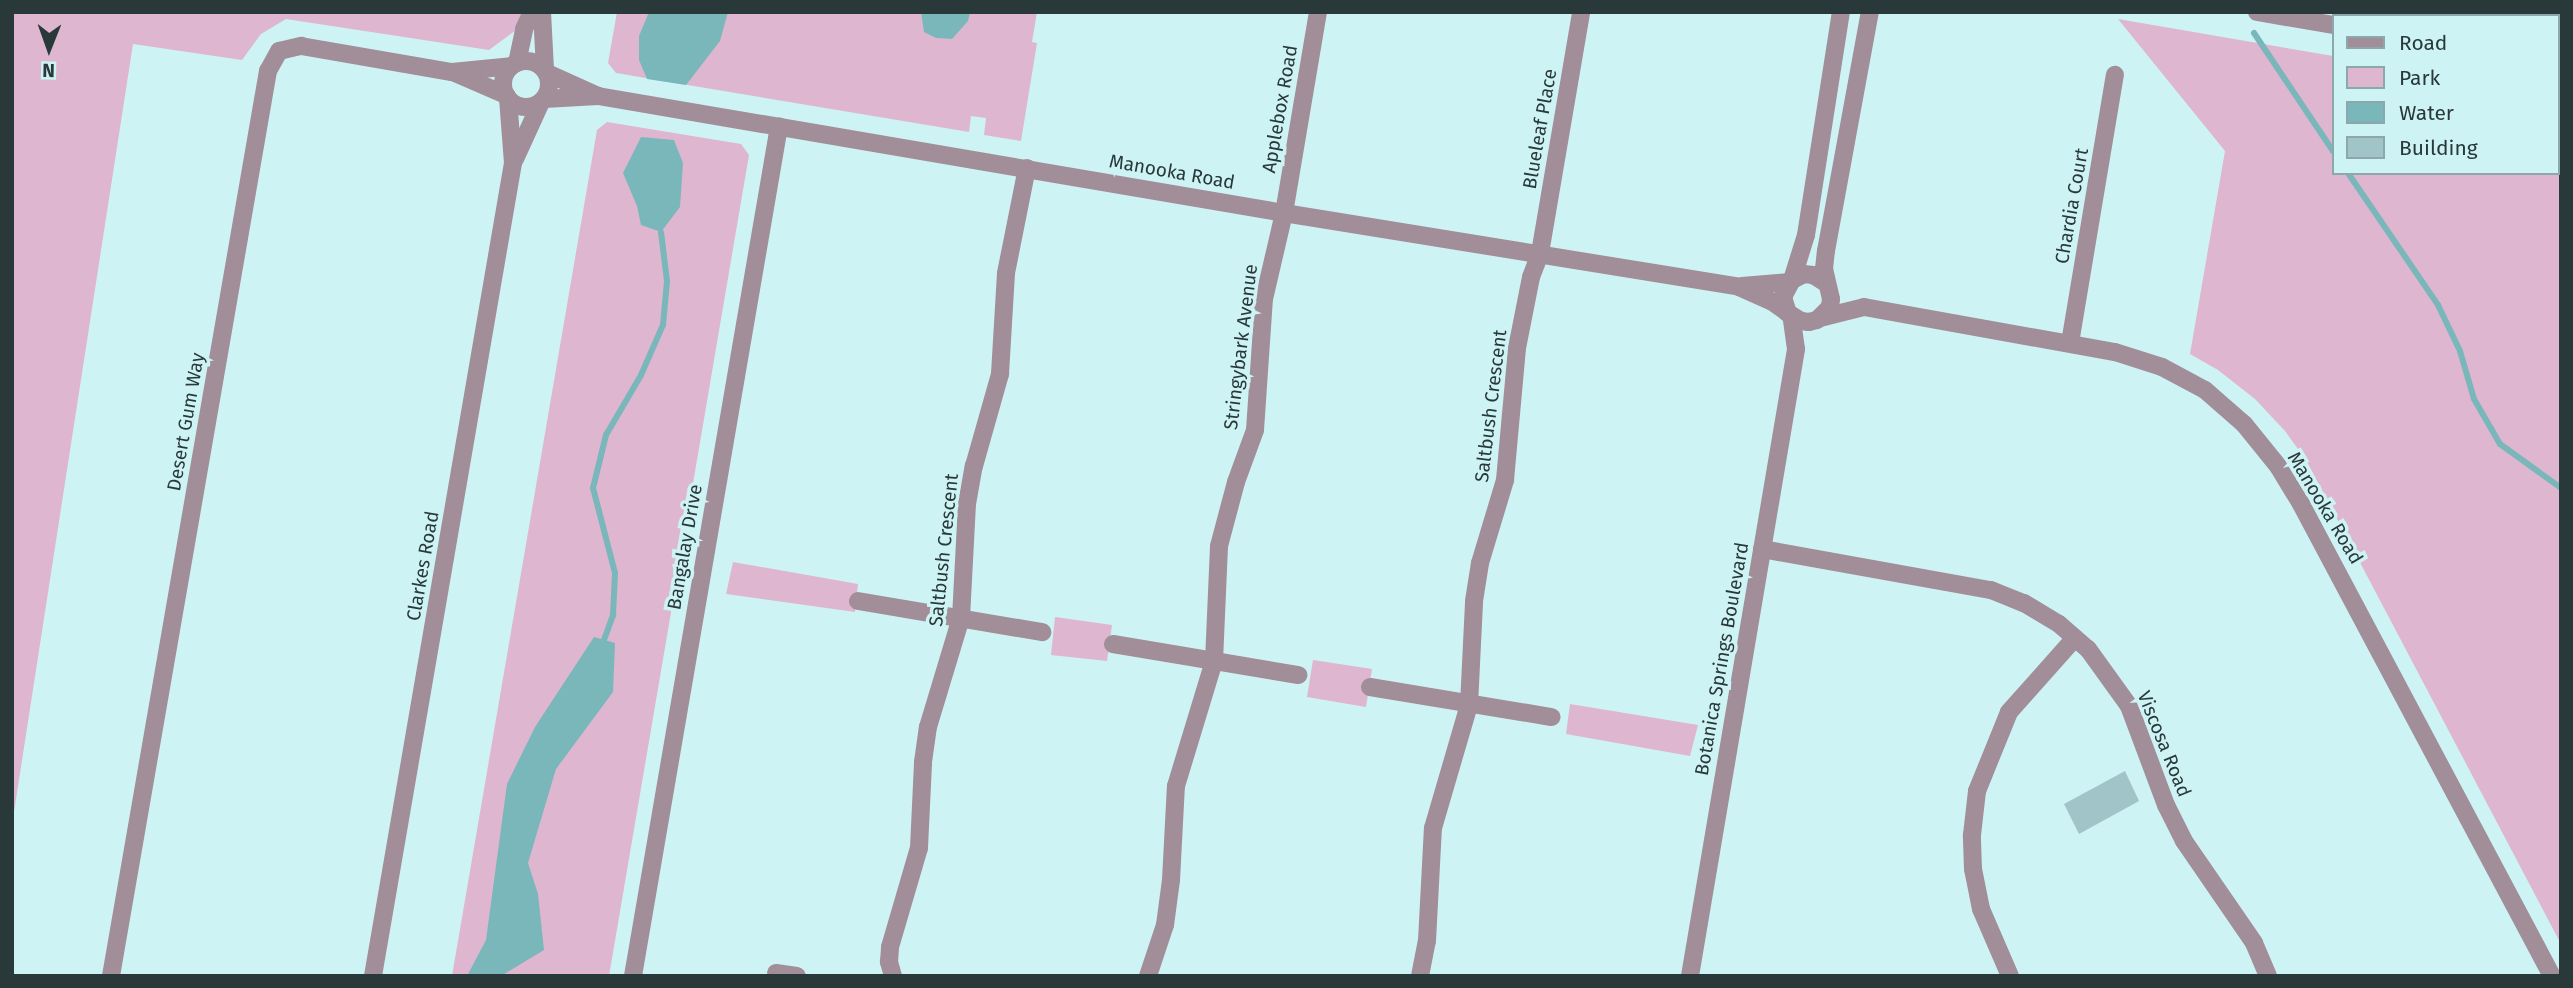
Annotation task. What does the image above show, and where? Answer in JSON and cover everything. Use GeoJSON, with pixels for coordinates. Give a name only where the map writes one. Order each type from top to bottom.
{"type":"FeatureCollection","features":[{"type":"Feature","properties":{"kind":"street"},"geometry":{"type":"LineString","coordinates":[[532,12],[514,64],[503,82],[507,97],[528,107],[542,101],[549,87],[542,12]]}},
{"type":"Feature","properties":{"kind":"street","name":"Applebox Road"},"geometry":{"type":"LineString","coordinates":[[1284,213],[1318,12]]}},
{"type":"Feature","properties":{"kind":"street","name":"Blueleaf Place"},"geometry":{"type":"LineString","coordinates":[[1540,253],[1581,12]]}},
{"type":"Feature","properties":{"kind":"street"},"geometry":{"type":"LineString","coordinates":[[1841,12],[1806,236],[1783,297],[1790,314],[1801,321],[1819,319],[1830,307],[1826,251],[1870,12]]}},
{"type":"Feature","properties":{"kind":"street"},"geometry":{"type":"LineString","coordinates":[[2257,12],[2332,25]]}},
{"type":"Feature","properties":{"kind":"street","name":"Desert Gum Way"},"geometry":{"type":"LineString","coordinates":[[111,976],[268,71],[279,51],[301,46],[452,72],[507,97]]}},
{"type":"Feature","properties":{"kind":"street"},"geometry":{"type":"LineString","coordinates":[[514,64],[532,62],[546,72]]}},
{"type":"Feature","properties":{"kind":"street","name":"Desert Gum Way"},"geometry":{"type":"LineString","coordinates":[[452,72],[514,64]]}},
{"type":"Feature","properties":{"kind":"street","name":"Manooka Road"},"geometry":{"type":"LineString","coordinates":[[546,72],[598,96]]}},
{"type":"Feature","properties":{"kind":"street","name":"Chardia Court"},"geometry":{"type":"LineString","coordinates":[[2070,343],[2115,75]]}},
{"type":"Feature","properties":{"kind":"street","name":"Manooka Road"},"geometry":{"type":"LineString","coordinates":[[542,101],[598,96],[1284,213],[1540,253],[1739,287],[1771,301],[1790,314]]}},
{"type":"Feature","properties":{"kind":"street","name":"Clarkes Road"},"geometry":{"type":"LineString","coordinates":[[373,976],[513,163],[507,97]]}},
{"type":"Feature","properties":{"kind":"street","name":"Clarkes Road"},"geometry":{"type":"LineString","coordinates":[[513,163],[542,101]]}},
{"type":"Feature","properties":{"kind":"street","name":"Bangalay Drive"},"geometry":{"type":"LineString","coordinates":[[633,976],[779,126]]}},
{"type":"Feature","properties":{"kind":"street","name":"Saltbush Crescent"},"geometry":{"type":"LineString","coordinates":[[891,976],[890,947],[919,848],[923,762],[928,727],[961,618],[967,504],[974,466],[1000,374],[1006,273],[1027,168]]}},
{"type":"Feature","properties":{"kind":"street","name":"Stringybark Avenue"},"geometry":{"type":"LineString","coordinates":[[1148,976],[1165,925],[1171,880],[1176,786],[1214,661],[1219,546],[1236,482],[1255,430],[1264,299],[1284,213]]}},
{"type":"Feature","properties":{"kind":"street","name":"Saltbush Crescent"},"geometry":{"type":"LineString","coordinates":[[1420,976],[1427,941],[1433,828],[1469,705],[1474,601],[1479,563],[1505,480],[1517,348],[1531,276],[1540,253]]}},
{"type":"Feature","properties":{"kind":"street"},"geometry":{"type":"LineString","coordinates":[[1791,281],[1804,274],[1813,275],[1827,284]]}},
{"type":"Feature","properties":{"kind":"street","name":"Manooka Road"},"geometry":{"type":"LineString","coordinates":[[1739,287],[1791,281]]}},
{"type":"Feature","properties":{"kind":"street","name":"Manooka Road"},"geometry":{"type":"LineString","coordinates":[[1827,284],[1864,307],[2115,352],[2162,367],[2205,390],[2244,424],[2278,466],[2348,589],[2552,976]]}},
{"type":"Feature","properties":{"kind":"street","name":"Manooka Road"},"geometry":{"type":"LineString","coordinates":[[1819,319],[1864,307]]}},
{"type":"Feature","properties":{"kind":"street","name":"Botanica Springs Boulevard"},"geometry":{"type":"LineString","coordinates":[[1690,976],[1796,349],[1790,314]]}},
{"type":"Feature","properties":{"kind":"street","name":"Botanica Springs Boulevard"},"geometry":{"type":"LineString","coordinates":[[1796,349],[1819,319]]}},
{"type":"Feature","properties":{"kind":"street","name":"Viscosa Road"},"geometry":{"type":"LineString","coordinates":[[1762,549],[1991,590],[2024,603],[2075,638],[2111,677],[2129,706],[2166,806],[2185,841],[2254,943],[2268,976]]}},
{"type":"Feature","properties":{"kind":"street"},"geometry":{"type":"LineString","coordinates":[[858,601],[1042,632]]}},
{"type":"Feature","properties":{"kind":"street"},"geometry":{"type":"LineString","coordinates":[[2010,976],[1981,909],[1973,869],[1972,835],[1977,790],[2009,712],[2075,638]]}},
{"type":"Feature","properties":{"kind":"street"},"geometry":{"type":"LineString","coordinates":[[1113,644],[1298,675]]}},
{"type":"Feature","properties":{"kind":"street"},"geometry":{"type":"LineString","coordinates":[[1370,687],[1552,718]]}},
{"type":"Feature","properties":{"kind":"street"},"geometry":{"type":"LineString","coordinates":[[776,972],[797,976]]}},
{"type":"Feature","properties":{"kind":"green space"},"geometry":{"type":"Polygon","coordinates":[[[12,12],[524,12],[524,24],[489,50],[286,19],[261,34],[242,60],[133,44],[12,825],[12,12]]]}},
{"type":"Feature","properties":{"kind":"green space"},"geometry":{"type":"Polygon","coordinates":[[[617,12],[1037,12],[1032,42],[1037,43],[1021,141],[984,135],[986,118],[971,116],[969,132],[616,73],[608,63],[617,12]]]}},
{"type":"Feature","properties":{"kind":"green space"},"geometry":{"type":"Polygon","coordinates":[[[2118,19],[2332,56],[2332,175],[2559,175],[2561,95],[2561,944],[2306,460],[2285,431],[2255,399],[2218,370],[2190,354],[2225,151],[2118,19]]]}},
{"type":"Feature","properties":{"kind":"green space"},"geometry":{"type":"Polygon","coordinates":[[[607,122],[741,144],[749,155],[609,976],[452,976],[597,130],[607,122]]]}},
{"type":"Feature","properties":{"kind":"green space"},"geometry":{"type":"Polygon","coordinates":[[[733,562],[858,584],[855,612],[726,594],[733,562]]]}},
{"type":"Feature","properties":{"kind":"green space"},"geometry":{"type":"Polygon","coordinates":[[[1055,617],[1112,625],[1107,661],[1051,655],[1055,617]]]}},
{"type":"Feature","properties":{"kind":"green space"},"geometry":{"type":"Polygon","coordinates":[[[1313,660],[1372,669],[1366,707],[1307,697],[1313,660]]]}},
{"type":"Feature","properties":{"kind":"green space"},"geometry":{"type":"Polygon","coordinates":[[[1570,704],[1698,725],[1690,756],[1566,734],[1570,704]]]}},
{"type":"Feature","properties":{"kind":"water"},"geometry":{"type":"Polygon","coordinates":[[[649,12],[728,12],[720,41],[686,85],[647,79],[639,60],[639,36],[649,12]]]}},
{"type":"Feature","properties":{"kind":"water"},"geometry":{"type":"Polygon","coordinates":[[[921,12],[970,12],[968,21],[952,39],[936,38],[924,32],[921,12]]]}},
{"type":"Feature","properties":{"kind":"water"},"geometry":{"type":"Polygon","coordinates":[[[641,137],[674,140],[683,163],[680,207],[661,232],[641,225],[637,206],[623,173],[641,137]]]}},
{"type":"Feature","properties":{"kind":"water"},"geometry":{"type":"Polygon","coordinates":[[[594,637],[615,643],[613,692],[556,769],[528,863],[538,894],[544,950],[501,976],[467,976],[486,940],[507,784],[535,727],[594,637]]]}},
{"type":"Feature","properties":{"kind":"building"},"geometry":{"type":"Polygon","coordinates":[[[2125,771],[2139,801],[2079,834],[2064,804],[2125,771]]]}},
{"type":"Feature","properties":{"kind":"waterway"},"geometry":{"type":"LineString","coordinates":[[2254,33],[2332,150]]}},
{"type":"Feature","properties":{"kind":"waterway"},"geometry":{"type":"LineString","coordinates":[[2349,175],[2438,305],[2460,351],[2474,399],[2500,444],[2561,488]]}},
{"type":"Feature","properties":{"kind":"waterway"},"geometry":{"type":"LineString","coordinates":[[604,640],[613,615],[615,573],[593,488],[606,435],[641,375],[663,325],[667,281],[661,232]]}}]}
